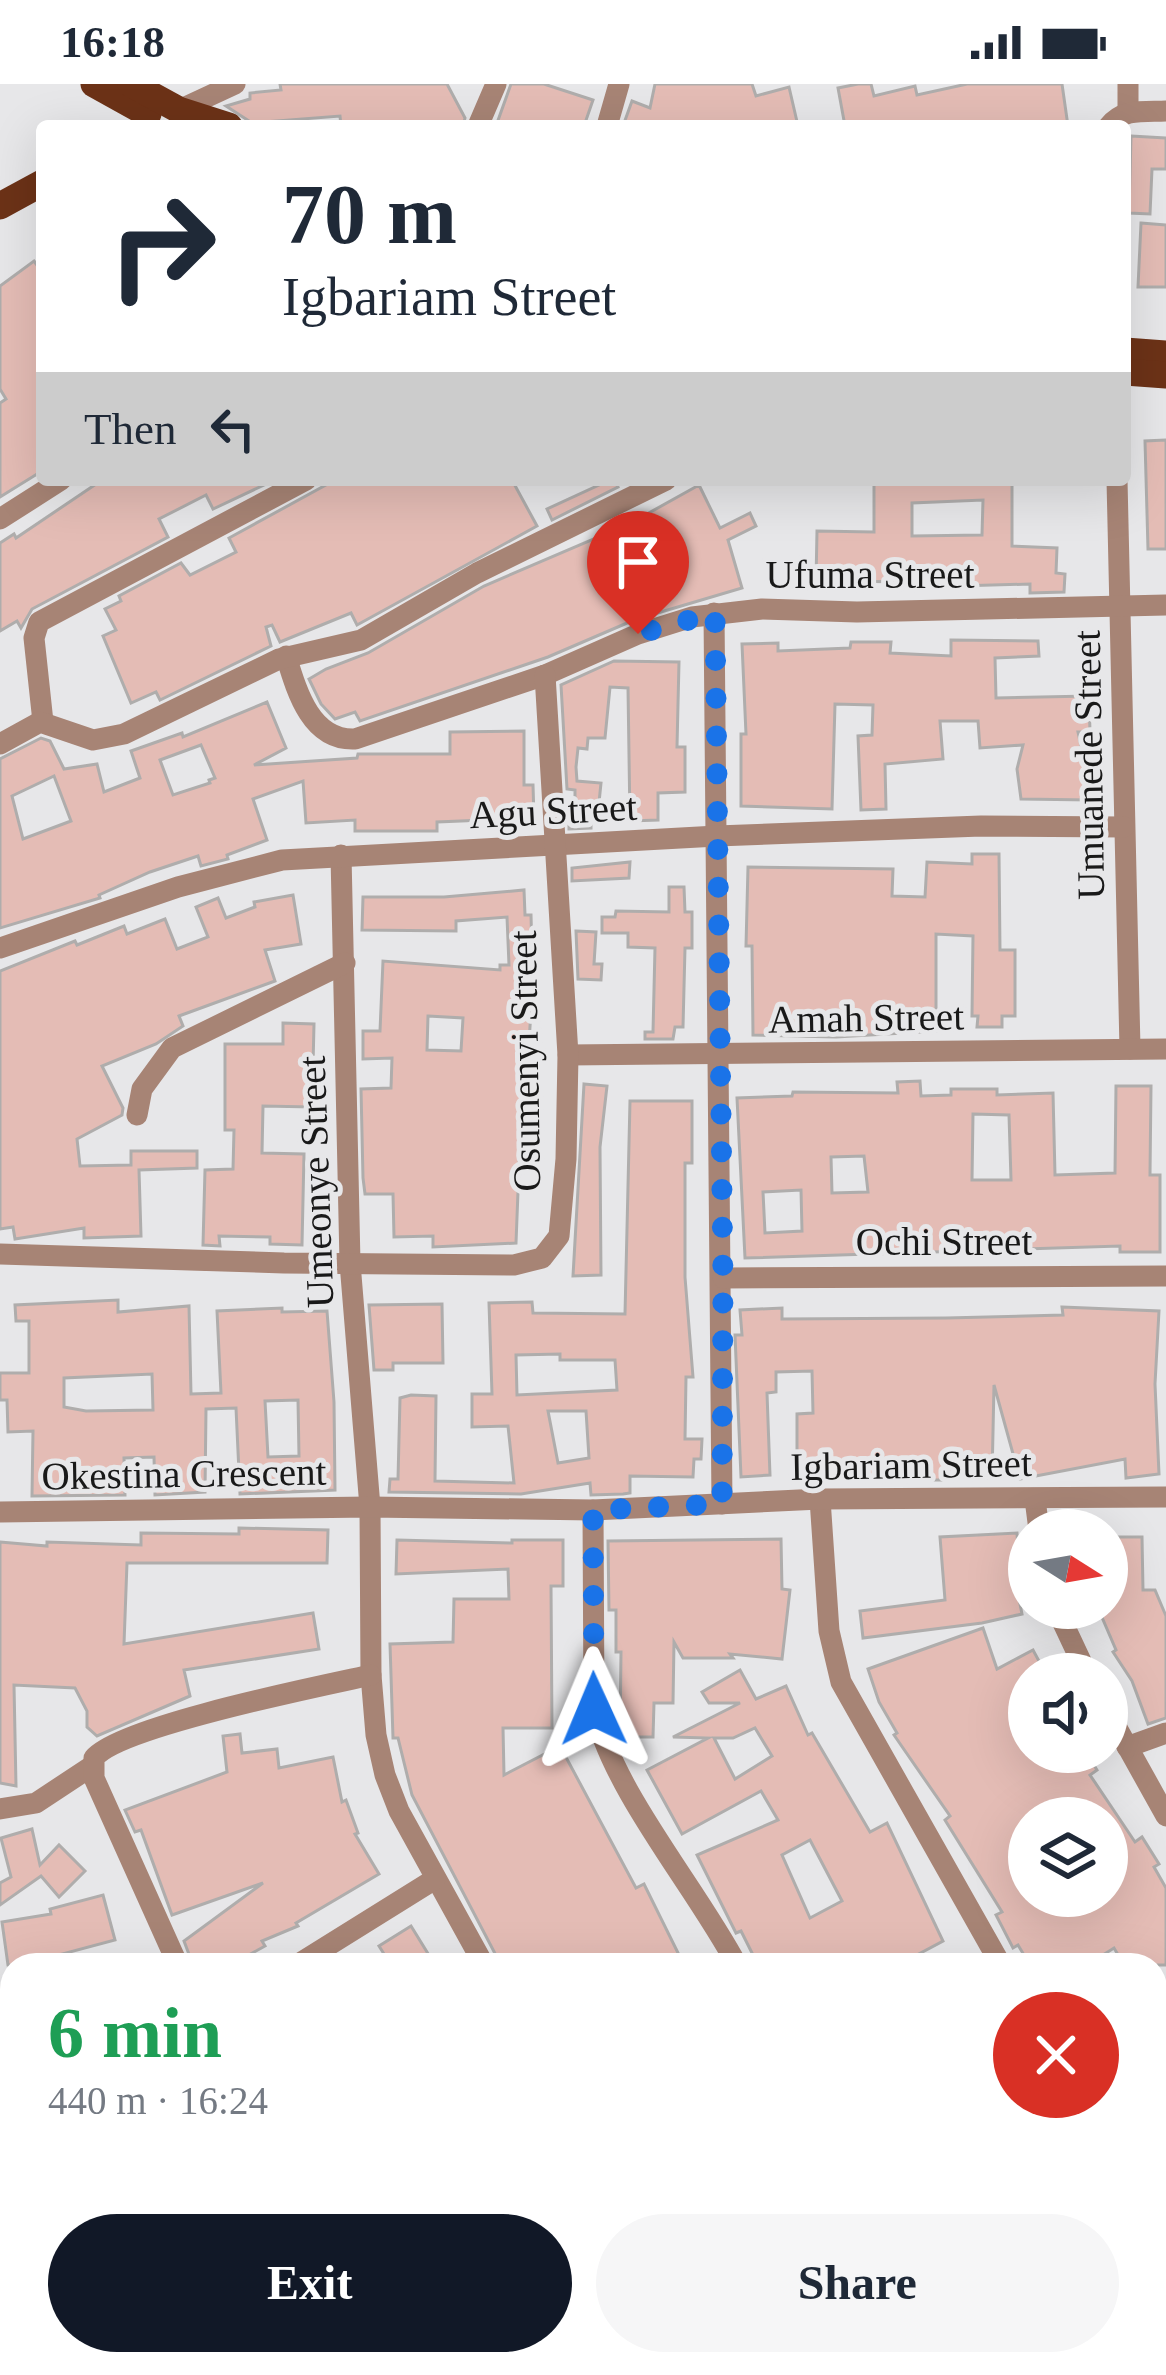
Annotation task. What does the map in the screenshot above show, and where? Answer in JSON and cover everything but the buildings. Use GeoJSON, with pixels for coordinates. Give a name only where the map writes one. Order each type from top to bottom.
{"type":"FeatureCollection","features":[{"type":"Feature","properties":{"kind":"main road"},"geometry":{"type":"LineString","coordinates":[[94,84],[163,120]]}},
{"type":"Feature","properties":{"kind":"main road"},"geometry":{"type":"LineString","coordinates":[[131,84],[164,120]]}},
{"type":"Feature","properties":{"kind":"main road"},"geometry":{"type":"LineString","coordinates":[[0,206],[36,186]]}},
{"type":"Feature","properties":{"kind":"main road"},"geometry":{"type":"LineString","coordinates":[[1131,351],[1166,354]]}},
{"type":"Feature","properties":{"kind":"main road"},"geometry":{"type":"LineString","coordinates":[[1131,372],[1166,375]]}},
{"type":"Feature","properties":{"kind":"street"},"geometry":{"type":"LineString","coordinates":[[167,120],[235,84]]}},
{"type":"Feature","properties":{"kind":"street"},"geometry":{"type":"LineString","coordinates":[[481,120],[496,84]]}},
{"type":"Feature","properties":{"kind":"street"},"geometry":{"type":"LineString","coordinates":[[609,120],[620,84]]}},
{"type":"Feature","properties":{"kind":"street"},"geometry":{"type":"LineString","coordinates":[[1128,84],[1119,119],[1166,111]]}},
{"type":"Feature","properties":{"kind":"street"},"geometry":{"type":"LineString","coordinates":[[0,519],[52,486]]}},
{"type":"Feature","properties":{"kind":"street"},"geometry":{"type":"LineString","coordinates":[[44,722],[34,638],[39,622],[295,486]]}},
{"type":"Feature","properties":{"kind":"street"},"geometry":{"type":"LineString","coordinates":[[0,744],[44,722],[93,740],[124,734],[286,656],[362,640],[477,573],[654,486]]}},
{"type":"Feature","properties":{"kind":"street","name":"Umuanede Street"},"geometry":{"type":"LineString","coordinates":[[1118,486],[1130,1049]]}},
{"type":"Feature","properties":{"kind":"street","name":"Ufuma Street"},"geometry":{"type":"LineString","coordinates":[[286,656],[313,719],[328,735],[345,740],[380,733],[545,675],[638,634],[715,613],[1166,605]]}},
{"type":"Feature","properties":{"kind":"street"},"geometry":{"type":"LineString","coordinates":[[715,613],[722,1504]]}},
{"type":"Feature","properties":{"kind":"street","name":"Osumenyi Street"},"geometry":{"type":"LineString","coordinates":[[0,1254],[514,1265],[542,1258],[553,1247],[562,1219],[568,1055],[545,675]]}},
{"type":"Feature","properties":{"kind":"street","name":"Agu Street"},"geometry":{"type":"LineString","coordinates":[[0,948],[178,887],[282,860],[717,836],[980,826],[1124,827]]}},
{"type":"Feature","properties":{"kind":"street","name":"Umeonye Street"},"geometry":{"type":"LineString","coordinates":[[341,855],[350,1263],[370,1507],[376,1735],[385,1775],[477,1953]]}},
{"type":"Feature","properties":{"kind":"street"},"geometry":{"type":"LineString","coordinates":[[137,1115],[142,1089],[172,1048],[345,963]]}},
{"type":"Feature","properties":{"kind":"street","name":"Amah Street"},"geometry":{"type":"LineString","coordinates":[[568,1055],[1166,1049]]}},
{"type":"Feature","properties":{"kind":"street","name":"Ochi Street"},"geometry":{"type":"LineString","coordinates":[[723,1279],[1166,1276]]}},
{"type":"Feature","properties":{"kind":"street","name":"Igbariam Street"},"geometry":{"type":"LineString","coordinates":[[370,1507],[593,1510],[820,1499],[1166,1497]]}},
{"type":"Feature","properties":{"kind":"street"},"geometry":{"type":"LineString","coordinates":[[820,1499],[829,1631],[841,1682],[994,1953]]}},
{"type":"Feature","properties":{"kind":"street"},"geometry":{"type":"LineString","coordinates":[[1035,1499],[1036,1509]]}},
{"type":"Feature","properties":{"kind":"street","name":"Okestina Crescent"},"geometry":{"type":"LineString","coordinates":[[0,1512],[370,1507]]}},
{"type":"Feature","properties":{"kind":"street"},"geometry":{"type":"LineString","coordinates":[[593,1510],[597,1724],[619,1774],[730,1953]]}},
{"type":"Feature","properties":{"kind":"street"},"geometry":{"type":"LineString","coordinates":[[0,1809],[36,1803],[92,1766],[103,1747],[263,1699],[371,1675]]}},
{"type":"Feature","properties":{"kind":"street"},"geometry":{"type":"LineString","coordinates":[[1128,1747],[1166,1733]]}},
{"type":"Feature","properties":{"kind":"street"},"geometry":{"type":"LineString","coordinates":[[1128,1749],[1166,1816]]}},
{"type":"Feature","properties":{"kind":"street"},"geometry":{"type":"LineString","coordinates":[[92,1766],[173,1953]]}},
{"type":"Feature","properties":{"kind":"street"},"geometry":{"type":"LineString","coordinates":[[316,1953],[435,1879]]}},
{"type":"Feature","properties":{"kind":"route"},"geometry":{"type":"LineString","coordinates":[[594,1709],[593,1510],[722,1504],[715,613],[638,634]]}}]}
